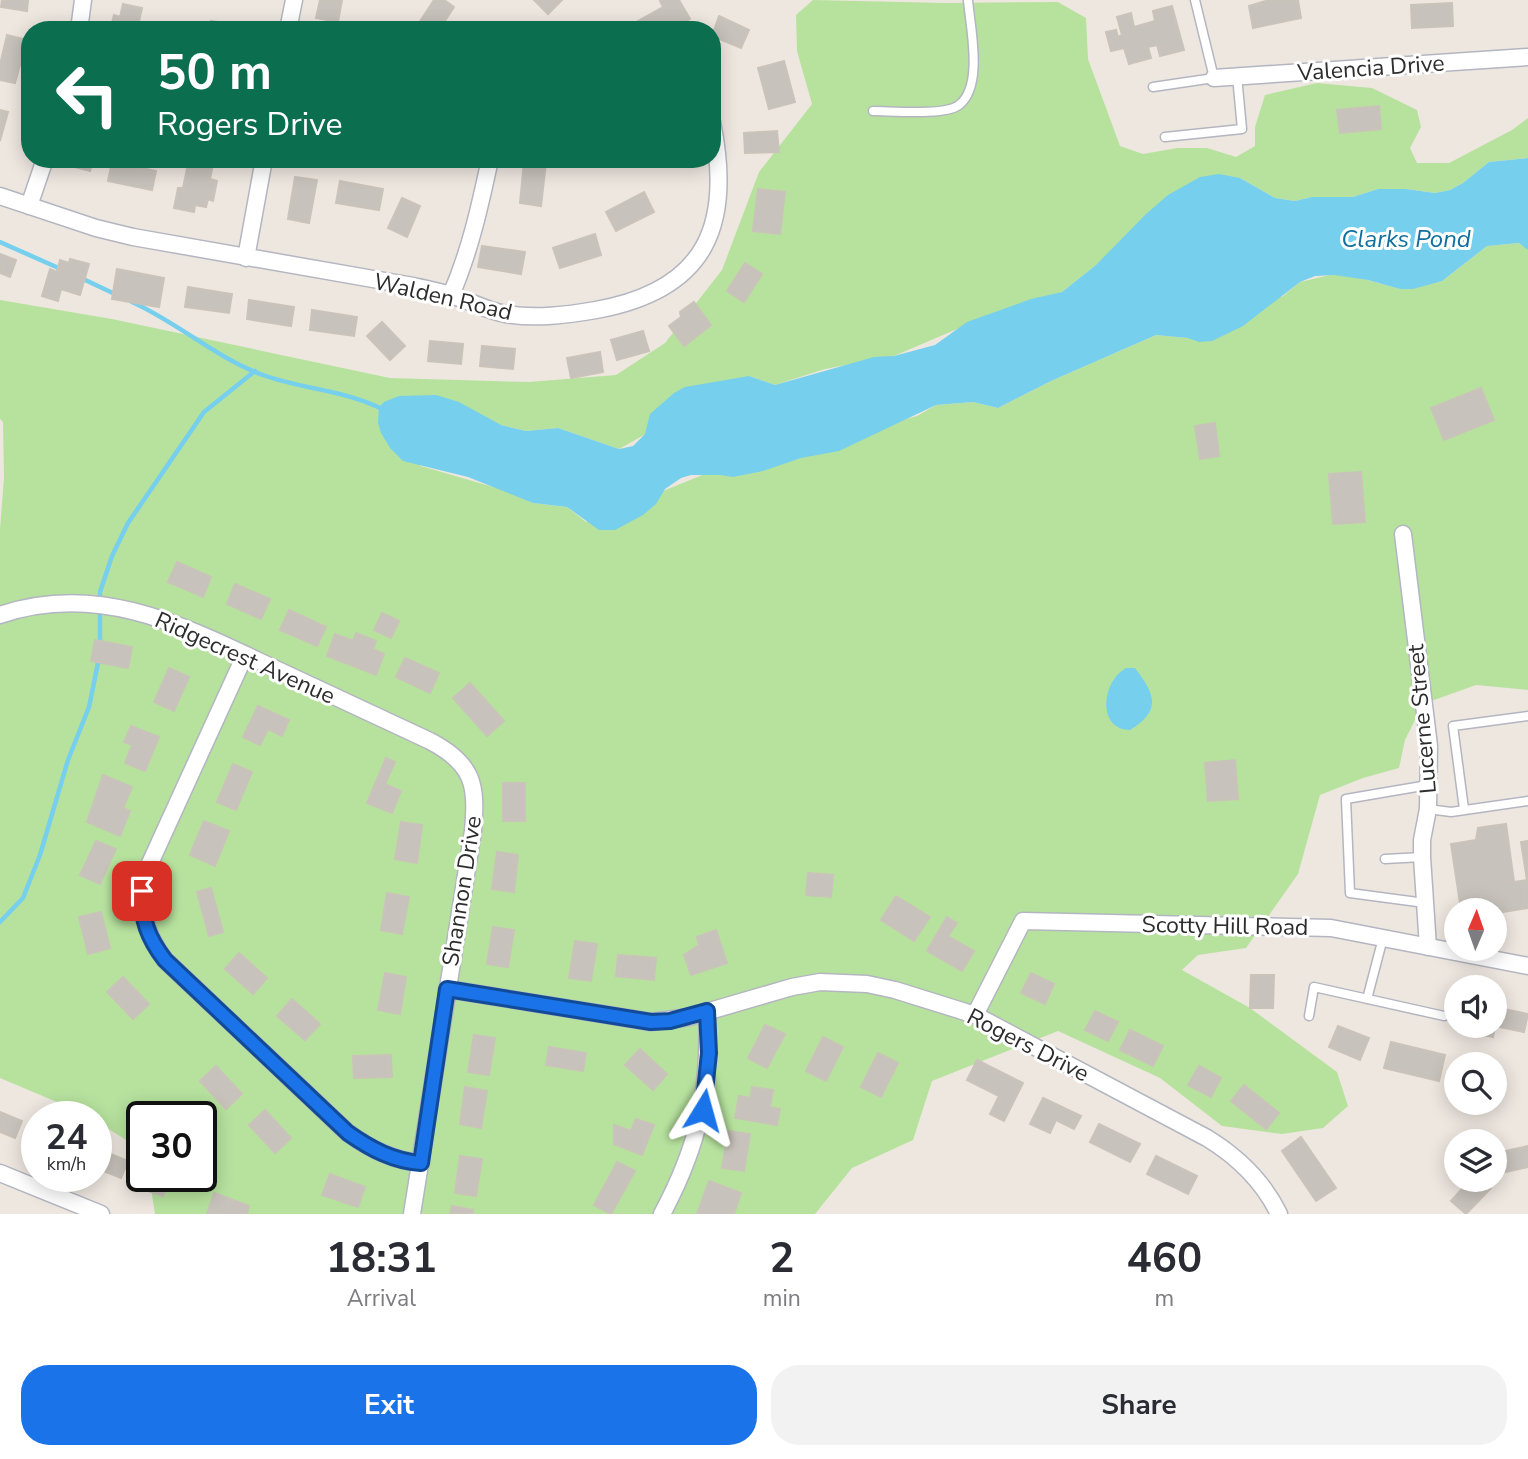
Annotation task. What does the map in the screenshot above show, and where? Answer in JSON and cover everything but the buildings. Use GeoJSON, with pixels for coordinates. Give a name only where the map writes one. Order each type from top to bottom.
{"type":"FeatureCollection","features":[{"type":"Feature","properties":{"kind":"street"},"geometry":{"type":"LineString","coordinates":[[80,21],[83,0]]}},
{"type":"Feature","properties":{"kind":"street"},"geometry":{"type":"LineString","coordinates":[[290,21],[294,0]]}},
{"type":"Feature","properties":{"kind":"street","name":"Valencia Drive"},"geometry":{"type":"LineString","coordinates":[[1214,78],[1528,57]]}},
{"type":"Feature","properties":{"kind":"street"},"geometry":{"type":"LineString","coordinates":[[29,206],[42,168]]}},
{"type":"Feature","properties":{"kind":"street"},"geometry":{"type":"LineString","coordinates":[[246,258],[262,168]]}},
{"type":"Feature","properties":{"kind":"street"},"geometry":{"type":"LineString","coordinates":[[451,295],[464,265],[488,168]]}},
{"type":"Feature","properties":{"kind":"street","name":"Walden Road"},"geometry":{"type":"LineString","coordinates":[[0,196],[96,228],[133,237],[413,286],[451,295],[506,314],[566,315],[624,305],[670,284],[696,258],[714,225],[720,188],[719,168]]}},
{"type":"Feature","properties":{"kind":"street","name":"Lucerne Street"},"geometry":{"type":"LineString","coordinates":[[1403,534],[1429,746],[1428,809],[1422,840],[1428,947]]}},
{"type":"Feature","properties":{"kind":"street","name":"Ridgecrest Avenue"},"geometry":{"type":"LineString","coordinates":[[0,615],[27,607],[56,603],[103,604],[158,617],[445,749],[460,761],[471,775]]}},
{"type":"Feature","properties":{"kind":"street"},"geometry":{"type":"LineString","coordinates":[[245,655],[146,872],[141,909],[146,928],[165,960],[348,1133],[389,1156],[421,1163]]}},
{"type":"Feature","properties":{"kind":"street","name":"Shannon Drive"},"geometry":{"type":"LineString","coordinates":[[412,1214],[474,820],[475,795],[471,775]]}},
{"type":"Feature","properties":{"kind":"street","name":"Scotty Hill Road"},"geometry":{"type":"LineString","coordinates":[[975,1015],[1023,921],[1331,928],[1528,966]]}},
{"type":"Feature","properties":{"kind":"street","name":"Rogers Drive"},"geometry":{"type":"LineString","coordinates":[[447,989],[651,1022],[680,1019],[792,987],[838,982],[895,990],[975,1015],[1223,1148],[1252,1173],[1279,1214]]}},
{"type":"Feature","properties":{"kind":"street"},"geometry":{"type":"LineString","coordinates":[[662,1214],[679,1182],[703,1110],[709,1053],[707,1011]]}},
{"type":"Feature","properties":{"kind":"street"},"geometry":{"type":"LineString","coordinates":[[0,1172],[101,1214]]}},
{"type":"Feature","properties":{"kind":"lane"},"geometry":{"type":"LineString","coordinates":[[873,111],[945,110],[960,105],[970,89],[974,61],[968,0]]}},
{"type":"Feature","properties":{"kind":"lane"},"geometry":{"type":"LineString","coordinates":[[1153,87],[1214,78],[1195,0]]}},
{"type":"Feature","properties":{"kind":"lane"},"geometry":{"type":"LineString","coordinates":[[1165,137],[1242,129],[1237,76]]}},
{"type":"Feature","properties":{"kind":"lane"},"geometry":{"type":"LineString","coordinates":[[1464,809],[1453,726],[1528,716]]}},
{"type":"Feature","properties":{"kind":"lane"},"geometry":{"type":"LineString","coordinates":[[1425,903],[1350,893],[1346,799],[1429,785]]}},
{"type":"Feature","properties":{"kind":"lane"},"geometry":{"type":"LineString","coordinates":[[1428,809],[1451,812],[1528,801]]}},
{"type":"Feature","properties":{"kind":"lane"},"geometry":{"type":"LineString","coordinates":[[1385,859],[1422,857]]}},
{"type":"Feature","properties":{"kind":"lane"},"geometry":{"type":"LineString","coordinates":[[1367,999],[1383,938]]}},
{"type":"Feature","properties":{"kind":"lane"},"geometry":{"type":"LineString","coordinates":[[1309,1016],[1314,987],[1444,1017]]}},
{"type":"Feature","properties":{"kind":"green space"},"geometry":{"type":"Polygon","coordinates":[[[813,0],[1058,2],[1086,18],[1088,59],[1120,146],[1143,154],[1177,148],[1207,148],[1236,157],[1255,146],[1255,127],[1265,95],[1317,83],[1372,88],[1417,110],[1421,127],[1410,148],[1417,163],[1449,163],[1512,130],[1528,118],[1528,158],[1489,162],[1450,190],[1435,193],[1378,189],[1353,197],[1312,197],[1295,201],[1275,198],[1240,178],[1096,265],[1062,292],[999,311],[894,356],[825,369],[775,385],[749,376],[619,449],[558,428],[526,431],[501,425],[381,433],[421,466],[507,491],[533,503],[567,507],[586,522],[705,474],[917,416],[936,405],[973,402],[998,408],[1051,381],[1156,335],[1188,338],[1283,296],[1300,282],[1334,274],[1400,289],[1442,281],[1487,246],[1519,243],[1528,249],[1528,690],[1476,685],[1423,704],[1405,740],[1399,768],[1363,778],[1320,795],[1298,874],[1246,948],[1198,955],[1182,970],[1250,1008],[1337,1072],[1348,1106],[1323,1128],[1282,1134],[1222,1126],[1160,1078],[1058,1031],[932,1081],[913,1140],[852,1168],[815,1214],[155,1214],[152,1192],[217,1192],[217,1101],[126,1101],[126,1140],[112,1131],[112,1101],[54,1101],[0,1078],[0,529],[4,477],[3,422],[0,419],[0,300],[112,319],[390,378],[529,382],[616,375],[665,343],[722,270],[759,172],[812,104],[797,51],[796,15],[813,0]]]}},
{"type":"Feature","properties":{"kind":"water","name":"Clarks Pond"},"geometry":{"type":"Polygon","coordinates":[[[1528,158],[1528,250],[1519,243],[1487,246],[1442,281],[1413,289],[1400,289],[1368,280],[1334,275],[1315,276],[1300,282],[1243,326],[1212,341],[1199,342],[1188,338],[1156,335],[1051,381],[998,408],[973,402],[936,405],[839,451],[801,458],[763,471],[733,477],[691,475],[681,478],[665,489],[656,504],[643,515],[615,530],[599,530],[567,507],[533,503],[468,477],[403,461],[390,448],[378,423],[379,407],[384,402],[399,396],[436,395],[459,402],[501,425],[526,431],[558,428],[619,449],[633,446],[645,434],[650,414],[685,387],[749,376],[775,385],[874,357],[894,356],[935,345],[967,322],[1031,299],[1062,292],[1096,265],[1168,195],[1200,177],[1219,174],[1240,178],[1275,198],[1295,201],[1312,197],[1353,197],[1378,189],[1435,193],[1450,190],[1463,183],[1489,162],[1528,158]]]}},
{"type":"Feature","properties":{"kind":"water"},"geometry":{"type":"Polygon","coordinates":[[[1126,668],[1135,668],[1151,694],[1152,702],[1147,716],[1130,730],[1119,728],[1112,722],[1106,704],[1112,683],[1126,668]]]}},
{"type":"Feature","properties":{"kind":"waterway"},"geometry":{"type":"LineString","coordinates":[[0,242],[63,270]]}},
{"type":"Feature","properties":{"kind":"waterway"},"geometry":{"type":"LineString","coordinates":[[81,278],[117,295]]}},
{"type":"Feature","properties":{"kind":"waterway"},"geometry":{"type":"LineString","coordinates":[[132,302],[246,368],[278,380],[353,398],[382,409]]}},
{"type":"Feature","properties":{"kind":"waterway"},"geometry":{"type":"LineString","coordinates":[[100,646],[100,592],[112,556],[128,523],[204,412],[255,371]]}},
{"type":"Feature","properties":{"kind":"waterway"},"geometry":{"type":"LineString","coordinates":[[0,922],[23,898],[40,855],[68,760],[89,707],[99,658]]}},
{"type":"Feature","properties":{"kind":"route"},"geometry":{"type":"LineString","coordinates":[[142,891],[141,909],[146,928],[165,960],[348,1133],[380,1153],[398,1160],[421,1163],[447,989],[651,1022],[670,1021],[707,1011],[709,1053],[703,1110]]}}]}
